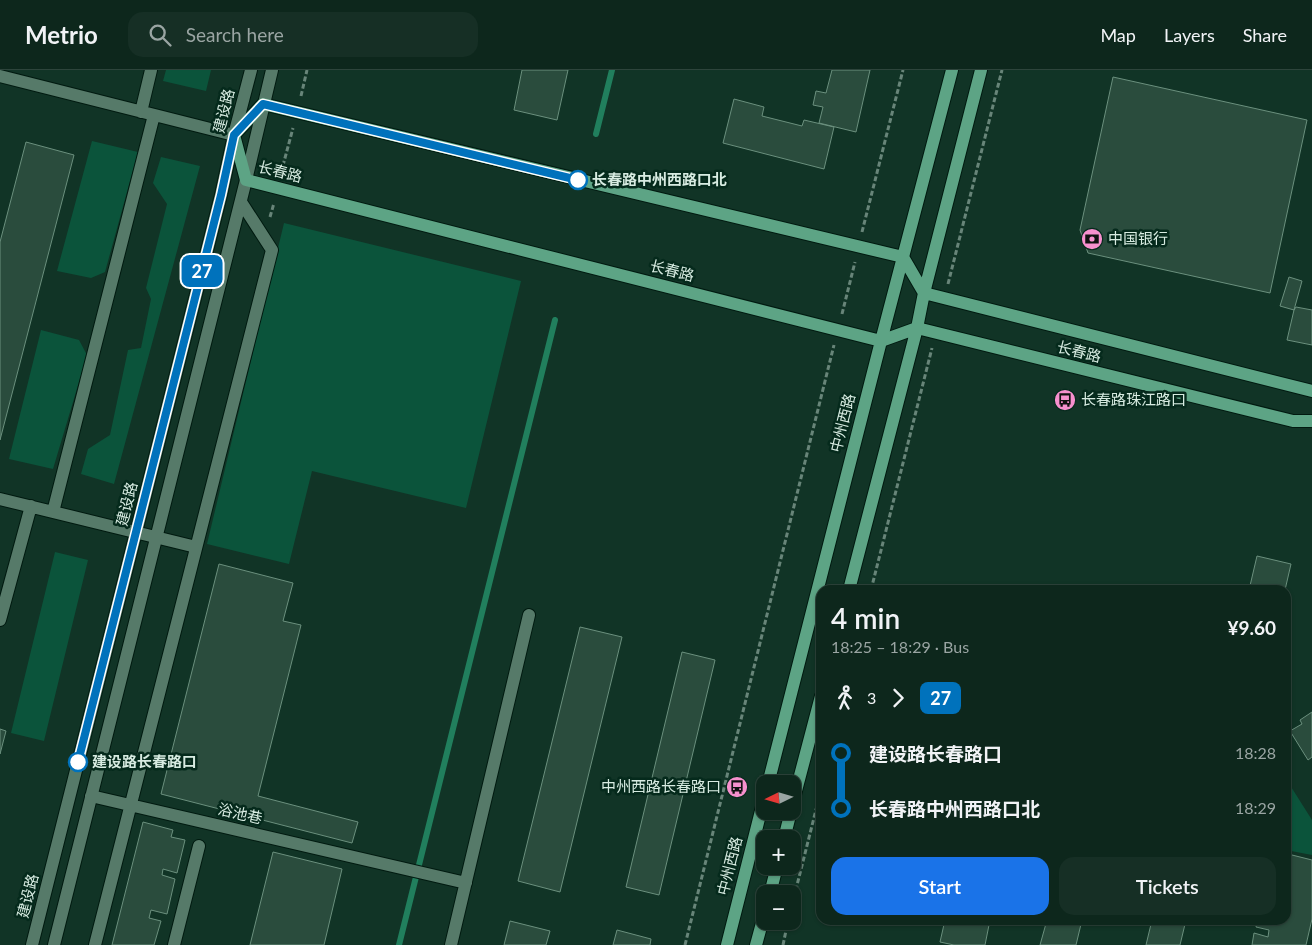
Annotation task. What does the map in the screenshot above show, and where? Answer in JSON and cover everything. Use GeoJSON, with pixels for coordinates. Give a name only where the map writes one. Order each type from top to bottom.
{"type":"FeatureCollection","features":[{"type":"Feature","properties":{"kind":"main road","name":"中州西路"},"geometry":{"type":"LineString","coordinates":[[819,585],[952,70]]}},
{"type":"Feature","properties":{"kind":"main road"},"geometry":{"type":"LineString","coordinates":[[850,585],[982,70]]}},
{"type":"Feature","properties":{"kind":"main road"},"geometry":{"type":"LineString","coordinates":[[234,135],[263,104],[903,258],[924,293]]}},
{"type":"Feature","properties":{"kind":"main road","name":"长春路"},"geometry":{"type":"LineString","coordinates":[[234,135],[246,180],[881,341]]}},
{"type":"Feature","properties":{"kind":"main road","name":"长春路"},"geometry":{"type":"LineString","coordinates":[[924,293],[1312,391]]}},
{"type":"Feature","properties":{"kind":"main road"},"geometry":{"type":"LineString","coordinates":[[881,341],[917,328]]}},
{"type":"Feature","properties":{"kind":"main road","name":"长春路"},"geometry":{"type":"LineString","coordinates":[[917,328],[1293,421],[1312,421]]}},
{"type":"Feature","properties":{"kind":"main road","name":"中州西路"},"geometry":{"type":"LineString","coordinates":[[770,775],[816,596]]}},
{"type":"Feature","properties":{"kind":"main road"},"geometry":{"type":"LineString","coordinates":[[800,775],[816,715]]}},
{"type":"Feature","properties":{"kind":"main road","name":"中州西路"},"geometry":{"type":"LineString","coordinates":[[727,945],[759,820]]}},
{"type":"Feature","properties":{"kind":"main road"},"geometry":{"type":"LineString","coordinates":[[756,945],[760,930]]}},
{"type":"Feature","properties":{"kind":"street"},"geometry":{"type":"LineString","coordinates":[[140,112],[151,70]]}},
{"type":"Feature","properties":{"kind":"street","name":"建设路"},"geometry":{"type":"LineString","coordinates":[[32,945],[251,70]]}},
{"type":"Feature","properties":{"kind":"street"},"geometry":{"type":"LineString","coordinates":[[54,945],[272,70]]}},
{"type":"Feature","properties":{"kind":"street"},"geometry":{"type":"LineString","coordinates":[[0,76],[234,135]]}},
{"type":"Feature","properties":{"kind":"street"},"geometry":{"type":"LineString","coordinates":[[53,512],[154,115]]}},
{"type":"Feature","properties":{"kind":"street"},"geometry":{"type":"LineString","coordinates":[[95,945],[272,250],[240,202]]}},
{"type":"Feature","properties":{"kind":"street"},"geometry":{"type":"LineString","coordinates":[[0,498],[196,547]]}},
{"type":"Feature","properties":{"kind":"street"},"geometry":{"type":"LineString","coordinates":[[0,620],[31,506]]}},
{"type":"Feature","properties":{"kind":"street"},"geometry":{"type":"LineString","coordinates":[[451,945],[529,615]]}},
{"type":"Feature","properties":{"kind":"street","name":"浴池巷"},"geometry":{"type":"LineString","coordinates":[[91,796],[466,883]]}},
{"type":"Feature","properties":{"kind":"street"},"geometry":{"type":"LineString","coordinates":[[174,945],[199,846]]}},
{"type":"Feature","properties":{"kind":"path"},"geometry":{"type":"LineString","coordinates":[[685,945],[903,70]]}},
{"type":"Feature","properties":{"kind":"path"},"geometry":{"type":"LineString","coordinates":[[797,885],[816,810]]}},
{"type":"Feature","properties":{"kind":"path"},"geometry":{"type":"LineString","coordinates":[[782,945],[786,930]]}},
{"type":"Feature","properties":{"kind":"green space"},"geometry":{"type":"Polygon","coordinates":[[[166,70],[211,70],[206,91],[163,81],[166,70]]]}},
{"type":"Feature","properties":{"kind":"green space"},"geometry":{"type":"Polygon","coordinates":[[[92,141],[138,152],[105,272],[91,278],[57,271],[92,141]]]}},
{"type":"Feature","properties":{"kind":"green space"},"geometry":{"type":"Polygon","coordinates":[[[161,157],[200,166],[114,484],[81,474],[88,449],[110,435],[128,350],[141,348],[151,299],[146,288],[167,204],[153,183],[161,157]]]}},
{"type":"Feature","properties":{"kind":"green space"},"geometry":{"type":"Polygon","coordinates":[[[284,223],[521,281],[466,508],[312,471],[289,564],[207,544],[284,223]]]}},
{"type":"Feature","properties":{"kind":"green space"},"geometry":{"type":"Polygon","coordinates":[[[41,330],[79,340],[87,355],[53,469],[9,459],[41,330]]]}},
{"type":"Feature","properties":{"kind":"green space"},"geometry":{"type":"Polygon","coordinates":[[[55,552],[88,560],[44,741],[11,733],[55,552]]]}},
{"type":"Feature","properties":{"kind":"green space"},"geometry":{"type":"Polygon","coordinates":[[[1291,787],[1312,820],[1312,855],[1291,851],[1291,787]]]}},
{"type":"Feature","properties":{"kind":"building"},"geometry":{"type":"Polygon","coordinates":[[[522,70],[568,70],[557,120],[514,110],[522,70]]]}},
{"type":"Feature","properties":{"kind":"building"},"geometry":{"type":"Polygon","coordinates":[[[832,70],[870,70],[856,132],[819,123],[823,107],[813,105],[816,91],[826,93],[832,70]]]}},
{"type":"Feature","properties":{"kind":"building"},"geometry":{"type":"Polygon","coordinates":[[[1113,77],[1307,120],[1270,293],[1088,253],[1080,230],[1113,77]]]}},
{"type":"Feature","properties":{"kind":"building"},"geometry":{"type":"Polygon","coordinates":[[[734,99],[764,107],[762,116],[802,126],[804,120],[834,127],[824,169],[723,143],[734,99]]]}},
{"type":"Feature","properties":{"kind":"building"},"geometry":{"type":"Polygon","coordinates":[[[26,142],[74,155],[0,440],[0,242],[26,142]]]}},
{"type":"Feature","properties":{"kind":"building"},"geometry":{"type":"Polygon","coordinates":[[[1289,277],[1302,281],[1294,310],[1280,306],[1289,277]]]}},
{"type":"Feature","properties":{"kind":"building"},"geometry":{"type":"Polygon","coordinates":[[[1296,307],[1312,310],[1312,345],[1287,340],[1296,307]]]}},
{"type":"Feature","properties":{"kind":"building"},"geometry":{"type":"Polygon","coordinates":[[[1257,556],[1291,564],[1286,585],[1250,585],[1257,556]]]}},
{"type":"Feature","properties":{"kind":"building"},"geometry":{"type":"Polygon","coordinates":[[[219,564],[293,583],[283,621],[301,625],[258,796],[358,822],[352,843],[161,794],[219,564]]]}},
{"type":"Feature","properties":{"kind":"building"},"geometry":{"type":"Polygon","coordinates":[[[580,627],[622,637],[560,892],[518,881],[580,627]]]}},
{"type":"Feature","properties":{"kind":"building"},"geometry":{"type":"Polygon","coordinates":[[[682,652],[715,660],[659,895],[626,887],[682,652]]]}},
{"type":"Feature","properties":{"kind":"building"},"geometry":{"type":"Polygon","coordinates":[[[1312,712],[1312,757],[1308,760],[1291,733],[1291,730],[1302,724],[1300,720],[1312,712]]]}},
{"type":"Feature","properties":{"kind":"building"},"geometry":{"type":"Polygon","coordinates":[[[0,729],[6,731],[0,754],[0,729]]]}},
{"type":"Feature","properties":{"kind":"building"},"geometry":{"type":"Polygon","coordinates":[[[143,822],[173,830],[171,837],[185,840],[177,873],[163,869],[162,875],[175,879],[167,914],[151,910],[149,918],[161,921],[154,945],[112,945],[143,822]]]}},
{"type":"Feature","properties":{"kind":"building"},"geometry":{"type":"Polygon","coordinates":[[[273,852],[342,869],[324,945],[250,945],[273,852]]]}},
{"type":"Feature","properties":{"kind":"building"},"geometry":{"type":"Polygon","coordinates":[[[1291,855],[1312,860],[1312,919],[1306,945],[1252,945],[1254,933],[1268,937],[1269,930],[1256,927],[1256,925],[1291,925],[1291,855]]]}},
{"type":"Feature","properties":{"kind":"building"},"geometry":{"type":"Polygon","coordinates":[[[510,921],[550,931],[546,945],[504,945],[510,921]]]}},
{"type":"Feature","properties":{"kind":"building"},"geometry":{"type":"Polygon","coordinates":[[[944,925],[989,925],[985,945],[954,945],[940,942],[944,925]]]}},
{"type":"Feature","properties":{"kind":"building"},"geometry":{"type":"Polygon","coordinates":[[[1046,925],[1081,925],[1076,945],[1040,945],[1046,925]]]}},
{"type":"Feature","properties":{"kind":"building"},"geometry":{"type":"Polygon","coordinates":[[[1151,925],[1185,925],[1180,945],[1146,945],[1151,925]]]}},
{"type":"Feature","properties":{"kind":"building"},"geometry":{"type":"Polygon","coordinates":[[[617,930],[651,939],[650,945],[613,945],[617,930]]]}},
{"type":"Feature","properties":{"kind":"waterway"},"geometry":{"type":"LineString","coordinates":[[596,134],[612,70]]}},
{"type":"Feature","properties":{"kind":"waterway"},"geometry":{"type":"LineString","coordinates":[[399,945],[555,320]]}},
{"type":"Feature","properties":{"kind":"bus line","name":"27"},"geometry":{"type":"LineString","coordinates":[[78,762],[221,195],[234,135],[263,104],[578,180]]}},
{"type":"Feature","properties":{"kind":"place","name":"长春路中州西路口北"},"geometry":{"type":"Point","coordinates":[578,180]}},
{"type":"Feature","properties":{"kind":"place","name":"中国银行"},"geometry":{"type":"Point","coordinates":[1092,239]}},
{"type":"Feature","properties":{"kind":"place","name":"长春路珠江路口"},"geometry":{"type":"Point","coordinates":[1065,400]}},
{"type":"Feature","properties":{"kind":"place","name":"建设路长春路口"},"geometry":{"type":"Point","coordinates":[78,762]}},
{"type":"Feature","properties":{"kind":"place","name":"中州西路长春路口"},"geometry":{"type":"Point","coordinates":[737,787]}}]}
